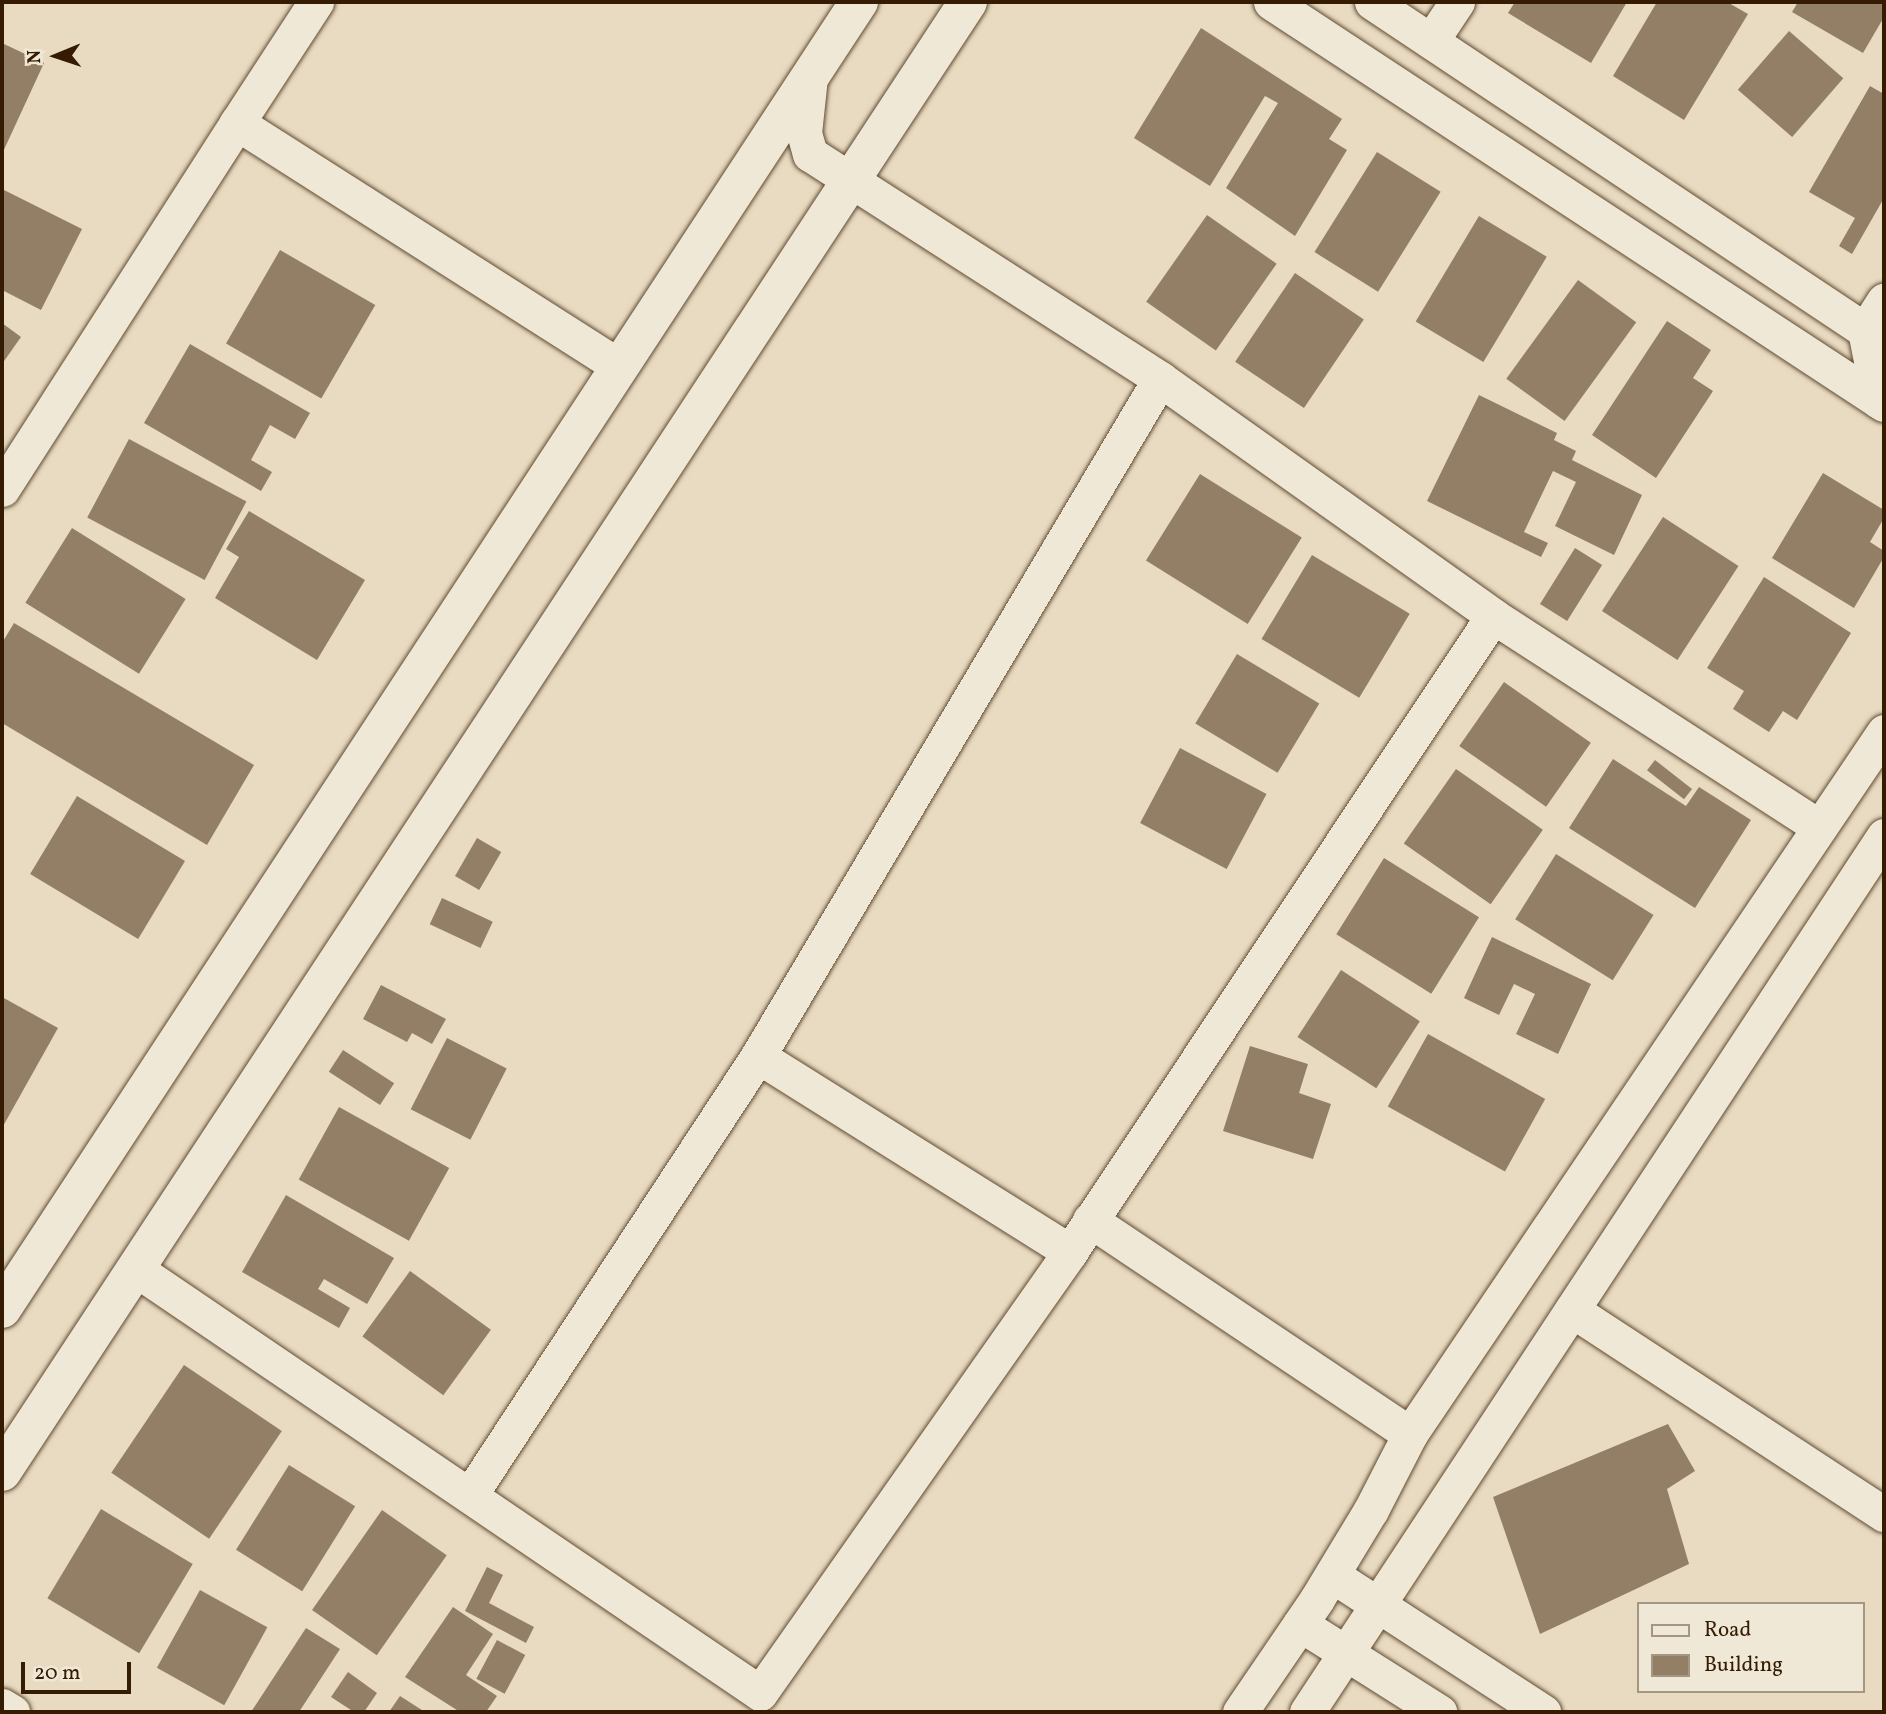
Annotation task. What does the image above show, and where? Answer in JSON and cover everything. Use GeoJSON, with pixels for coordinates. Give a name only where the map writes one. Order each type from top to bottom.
{"type":"FeatureCollection","features":[{"type":"Feature","properties":{"kind":"street"},"geometry":{"type":"LineString","coordinates":[[2,489],[316,2]]}},
{"type":"Feature","properties":{"kind":"street"},"geometry":{"type":"LineString","coordinates":[[4,1302],[859,2]]}},
{"type":"Feature","properties":{"kind":"street"},"geometry":{"type":"LineString","coordinates":[[2,1472],[968,2]]}},
{"type":"Feature","properties":{"kind":"street"},"geometry":{"type":"LineString","coordinates":[[1271,2],[1882,403]]}},
{"type":"Feature","properties":{"kind":"street"},"geometry":{"type":"LineString","coordinates":[[1372,2],[1875,336]]}},
{"type":"Feature","properties":{"kind":"street"},"geometry":{"type":"LineString","coordinates":[[1431,41],[1457,2]]}},
{"type":"Feature","properties":{"kind":"street"},"geometry":{"type":"LineString","coordinates":[[810,77],[804,133],[810,154],[1160,379],[1493,616],[1817,826]]}},
{"type":"Feature","properties":{"kind":"street"},"geometry":{"type":"LineString","coordinates":[[237,124],[619,366]]}},
{"type":"Feature","properties":{"kind":"street"},"geometry":{"type":"LineString","coordinates":[[1882,403],[1875,336],[1884,301]]}},
{"type":"Feature","properties":{"kind":"street"},"geometry":{"type":"LineString","coordinates":[[470,1495],[758,1056],[1160,379]]}},
{"type":"Feature","properties":{"kind":"street"},"geometry":{"type":"LineString","coordinates":[[137,1270],[470,1495],[753,1702],[1070,1252],[1493,616]]}},
{"type":"Feature","properties":{"kind":"street"},"geometry":{"type":"LineString","coordinates":[[1240,1712],[1332,1575],[1410,1434],[1817,826],[1884,732]]}},
{"type":"Feature","properties":{"kind":"street"},"geometry":{"type":"LineString","coordinates":[[1307,1712],[1884,836]]}},
{"type":"Feature","properties":{"kind":"street"},"geometry":{"type":"LineString","coordinates":[[758,1056],[1070,1252]]}},
{"type":"Feature","properties":{"kind":"street"},"geometry":{"type":"LineString","coordinates":[[1090,1220],[1410,1434]]}},
{"type":"Feature","properties":{"kind":"street"},"geometry":{"type":"LineString","coordinates":[[1572,1310],[1884,1514]]}},
{"type":"Feature","properties":{"kind":"street"},"geometry":{"type":"LineString","coordinates":[[1332,1575],[1543,1712]]}},
{"type":"Feature","properties":{"kind":"street"},"geometry":{"type":"LineString","coordinates":[[1300,1624],[1439,1712]]}},
{"type":"Feature","properties":{"kind":"street"},"geometry":{"type":"LineString","coordinates":[[2,1706],[12,1712]]}},
{"type":"Feature","properties":{"kind":"building"},"geometry":{"type":"Polygon","coordinates":[[[1515,2],[1627,2],[1591,63],[1508,13],[1515,2]]]}},
{"type":"Feature","properties":{"kind":"building"},"geometry":{"type":"Polygon","coordinates":[[[1657,2],[1727,2],[1748,14],[1684,120],[1613,76],[1657,2]]]}},
{"type":"Feature","properties":{"kind":"building"},"geometry":{"type":"Polygon","coordinates":[[[1798,2],[1884,2],[1884,17],[1863,53],[1792,12],[1798,2]]]}},
{"type":"Feature","properties":{"kind":"building"},"geometry":{"type":"Polygon","coordinates":[[[1201,28],[1342,119],[1329,139],[1347,150],[1295,236],[1226,188],[1278,103],[1265,96],[1210,186],[1134,138],[1201,28]]]}},
{"type":"Feature","properties":{"kind":"building"},"geometry":{"type":"Polygon","coordinates":[[[1789,31],[1843,78],[1792,137],[1738,90],[1789,31]]]}},
{"type":"Feature","properties":{"kind":"building"},"geometry":{"type":"Polygon","coordinates":[[[2,43],[44,63],[2,154],[2,43]]]}},
{"type":"Feature","properties":{"kind":"building"},"geometry":{"type":"Polygon","coordinates":[[[1870,86],[1884,94],[1884,198],[1852,254],[1839,246],[1855,218],[1809,192],[1870,86]]]}},
{"type":"Feature","properties":{"kind":"building"},"geometry":{"type":"Polygon","coordinates":[[[1377,152],[1441,192],[1378,292],[1314,252],[1377,152]]]}},
{"type":"Feature","properties":{"kind":"building"},"geometry":{"type":"Polygon","coordinates":[[[2,189],[82,229],[41,310],[2,290],[2,189]]]}},
{"type":"Feature","properties":{"kind":"building"},"geometry":{"type":"Polygon","coordinates":[[[1207,215],[1277,264],[1216,351],[1146,302],[1207,215]]]}},
{"type":"Feature","properties":{"kind":"building"},"geometry":{"type":"Polygon","coordinates":[[[1479,216],[1547,257],[1483,362],[1416,321],[1479,216]]]}},
{"type":"Feature","properties":{"kind":"building"},"geometry":{"type":"Polygon","coordinates":[[[280,250],[375,305],[321,399],[226,344],[280,250]]]}},
{"type":"Feature","properties":{"kind":"building"},"geometry":{"type":"Polygon","coordinates":[[[1295,273],[1364,319],[1304,408],[1235,362],[1295,273]]]}},
{"type":"Feature","properties":{"kind":"building"},"geometry":{"type":"Polygon","coordinates":[[[1578,280],[1636,322],[1565,421],[1506,379],[1578,280]]]}},
{"type":"Feature","properties":{"kind":"building"},"geometry":{"type":"Polygon","coordinates":[[[1667,321],[1711,350],[1693,378],[1713,391],[1656,478],[1592,435],[1667,321]]]}},
{"type":"Feature","properties":{"kind":"building"},"geometry":{"type":"Polygon","coordinates":[[[2,323],[21,337],[2,364],[2,323]]]}},
{"type":"Feature","properties":{"kind":"building"},"geometry":{"type":"Polygon","coordinates":[[[190,344],[310,413],[295,439],[270,425],[251,460],[272,472],[261,491],[144,423],[190,344]]]}},
{"type":"Feature","properties":{"kind":"building"},"geometry":{"type":"Polygon","coordinates":[[[1479,395],[1557,433],[1554,440],[1576,451],[1572,460],[1642,495],[1614,555],[1555,526],[1576,482],[1553,471],[1524,532],[1548,543],[1541,557],[1427,501],[1479,395]]]}},
{"type":"Feature","properties":{"kind":"building"},"geometry":{"type":"Polygon","coordinates":[[[129,439],[246,501],[205,580],[87,518],[129,439]]]}},
{"type":"Feature","properties":{"kind":"building"},"geometry":{"type":"Polygon","coordinates":[[[1823,473],[1884,510],[1884,518],[1870,542],[1884,551],[1884,557],[1854,608],[1772,558],[1823,473]]]}},
{"type":"Feature","properties":{"kind":"building"},"geometry":{"type":"Polygon","coordinates":[[[1200,474],[1302,538],[1248,624],[1146,561],[1200,474]]]}},
{"type":"Feature","properties":{"kind":"building"},"geometry":{"type":"Polygon","coordinates":[[[249,511],[365,580],[317,660],[215,598],[239,557],[226,549],[249,511]]]}},
{"type":"Feature","properties":{"kind":"building"},"geometry":{"type":"Polygon","coordinates":[[[1663,517],[1738,566],[1677,660],[1602,611],[1663,517]]]}},
{"type":"Feature","properties":{"kind":"building"},"geometry":{"type":"Polygon","coordinates":[[[72,528],[186,599],[139,674],[25,603],[72,528]]]}},
{"type":"Feature","properties":{"kind":"building"},"geometry":{"type":"Polygon","coordinates":[[[1575,548],[1602,565],[1567,621],[1540,604],[1575,548]]]}},
{"type":"Feature","properties":{"kind":"building"},"geometry":{"type":"Polygon","coordinates":[[[1312,555],[1410,614],[1359,698],[1262,639],[1312,555]]]}},
{"type":"Feature","properties":{"kind":"building"},"geometry":{"type":"Polygon","coordinates":[[[1764,577],[1851,633],[1797,720],[1783,711],[1769,732],[1733,709],[1744,691],[1707,668],[1764,577]]]}},
{"type":"Feature","properties":{"kind":"building"},"geometry":{"type":"Polygon","coordinates":[[[14,623],[254,765],[207,845],[2,723],[2,643],[14,623]]]}},
{"type":"Feature","properties":{"kind":"building"},"geometry":{"type":"Polygon","coordinates":[[[1237,654],[1319,703],[1278,773],[1195,723],[1237,654]]]}},
{"type":"Feature","properties":{"kind":"building"},"geometry":{"type":"Polygon","coordinates":[[[1504,682],[1591,743],[1546,807],[1459,746],[1504,682]]]}},
{"type":"Feature","properties":{"kind":"building"},"geometry":{"type":"Polygon","coordinates":[[[1180,748],[1267,794],[1227,869],[1140,823],[1180,748]]]}},
{"type":"Feature","properties":{"kind":"building"},"geometry":{"type":"Polygon","coordinates":[[[1613,759],[1686,806],[1699,787],[1751,820],[1695,908],[1569,828],[1613,759]]]}},
{"type":"Feature","properties":{"kind":"building"},"geometry":{"type":"Polygon","coordinates":[[[1655,760],[1692,789],[1684,799],[1647,770],[1655,760]]]}},
{"type":"Feature","properties":{"kind":"building"},"geometry":{"type":"Polygon","coordinates":[[[1456,769],[1543,830],[1491,904],[1404,844],[1456,769]]]}},
{"type":"Feature","properties":{"kind":"building"},"geometry":{"type":"Polygon","coordinates":[[[77,796],[185,861],[138,939],[30,874],[77,796]]]}},
{"type":"Feature","properties":{"kind":"building"},"geometry":{"type":"Polygon","coordinates":[[[477,838],[501,852],[479,890],[455,876],[477,838]]]}},
{"type":"Feature","properties":{"kind":"building"},"geometry":{"type":"Polygon","coordinates":[[[1556,854],[1654,915],[1613,980],[1515,919],[1556,854]]]}},
{"type":"Feature","properties":{"kind":"building"},"geometry":{"type":"Polygon","coordinates":[[[1384,858],[1479,917],[1431,994],[1336,934],[1384,858]]]}},
{"type":"Feature","properties":{"kind":"building"},"geometry":{"type":"Polygon","coordinates":[[[442,898],[493,922],[480,948],[430,924],[442,898]]]}},
{"type":"Feature","properties":{"kind":"building"},"geometry":{"type":"Polygon","coordinates":[[[1492,937],[1591,984],[1558,1054],[1516,1034],[1535,994],[1514,984],[1499,1015],[1464,998],[1492,937]]]}},
{"type":"Feature","properties":{"kind":"building"},"geometry":{"type":"Polygon","coordinates":[[[1341,970],[1420,1021],[1376,1088],[1297,1037],[1341,970]]]}},
{"type":"Feature","properties":{"kind":"building"},"geometry":{"type":"Polygon","coordinates":[[[381,985],[446,1019],[432,1044],[412,1033],[407,1042],[363,1019],[381,985]]]}},
{"type":"Feature","properties":{"kind":"building"},"geometry":{"type":"Polygon","coordinates":[[[2,997],[58,1028],[2,1128],[2,997]]]}},
{"type":"Feature","properties":{"kind":"building"},"geometry":{"type":"Polygon","coordinates":[[[1428,1034],[1545,1099],[1505,1172],[1388,1107],[1428,1034]]]}},
{"type":"Feature","properties":{"kind":"building"},"geometry":{"type":"Polygon","coordinates":[[[447,1038],[507,1068],[470,1140],[411,1109],[447,1038]]]}},
{"type":"Feature","properties":{"kind":"building"},"geometry":{"type":"Polygon","coordinates":[[[1250,1046],[1308,1064],[1299,1093],[1331,1104],[1313,1159],[1223,1131],[1250,1046]]]}},
{"type":"Feature","properties":{"kind":"building"},"geometry":{"type":"Polygon","coordinates":[[[343,1050],[394,1083],[380,1105],[329,1072],[343,1050]]]}},
{"type":"Feature","properties":{"kind":"building"},"geometry":{"type":"Polygon","coordinates":[[[339,1107],[449,1168],[409,1241],[299,1180],[339,1107]]]}},
{"type":"Feature","properties":{"kind":"building"},"geometry":{"type":"Polygon","coordinates":[[[286,1195],[394,1258],[367,1304],[324,1279],[318,1289],[350,1308],[339,1328],[242,1272],[286,1195]]]}},
{"type":"Feature","properties":{"kind":"building"},"geometry":{"type":"Polygon","coordinates":[[[410,1271],[491,1330],[443,1395],[362,1337],[410,1271]]]}},
{"type":"Feature","properties":{"kind":"building"},"geometry":{"type":"Polygon","coordinates":[[[184,1365],[282,1431],[209,1539],[111,1473],[184,1365]]]}},
{"type":"Feature","properties":{"kind":"building"},"geometry":{"type":"Polygon","coordinates":[[[1668,1424],[1695,1471],[1667,1489],[1689,1564],[1540,1634],[1493,1497],[1668,1424]]]}},
{"type":"Feature","properties":{"kind":"building"},"geometry":{"type":"Polygon","coordinates":[[[289,1465],[355,1506],[302,1591],[236,1550],[289,1465]]]}},
{"type":"Feature","properties":{"kind":"building"},"geometry":{"type":"Polygon","coordinates":[[[101,1509],[193,1564],[139,1653],[47,1598],[101,1509]]]}},
{"type":"Feature","properties":{"kind":"building"},"geometry":{"type":"Polygon","coordinates":[[[382,1510],[447,1555],[377,1655],[312,1610],[382,1510]]]}},
{"type":"Feature","properties":{"kind":"building"},"geometry":{"type":"Polygon","coordinates":[[[487,1567],[503,1575],[489,1603],[534,1627],[526,1643],[465,1611],[487,1567]]]}},
{"type":"Feature","properties":{"kind":"building"},"geometry":{"type":"Polygon","coordinates":[[[200,1590],[267,1627],[224,1705],[157,1668],[200,1590]]]}},
{"type":"Feature","properties":{"kind":"building"},"geometry":{"type":"Polygon","coordinates":[[[453,1607],[493,1634],[466,1675],[497,1696],[486,1712],[460,1712],[405,1677],[453,1607]]]}},
{"type":"Feature","properties":{"kind":"building"},"geometry":{"type":"Polygon","coordinates":[[[306,1628],[340,1649],[299,1712],[251,1712],[306,1628]]]}},
{"type":"Feature","properties":{"kind":"building"},"geometry":{"type":"Polygon","coordinates":[[[497,1640],[525,1655],[505,1694],[476,1679],[497,1640]]]}},
{"type":"Feature","properties":{"kind":"building"},"geometry":{"type":"Polygon","coordinates":[[[348,1672],[377,1693],[364,1712],[354,1712],[331,1697],[348,1672]]]}},
{"type":"Feature","properties":{"kind":"building"},"geometry":{"type":"Polygon","coordinates":[[[400,1696],[425,1712],[389,1712],[400,1696]]]}}]}
